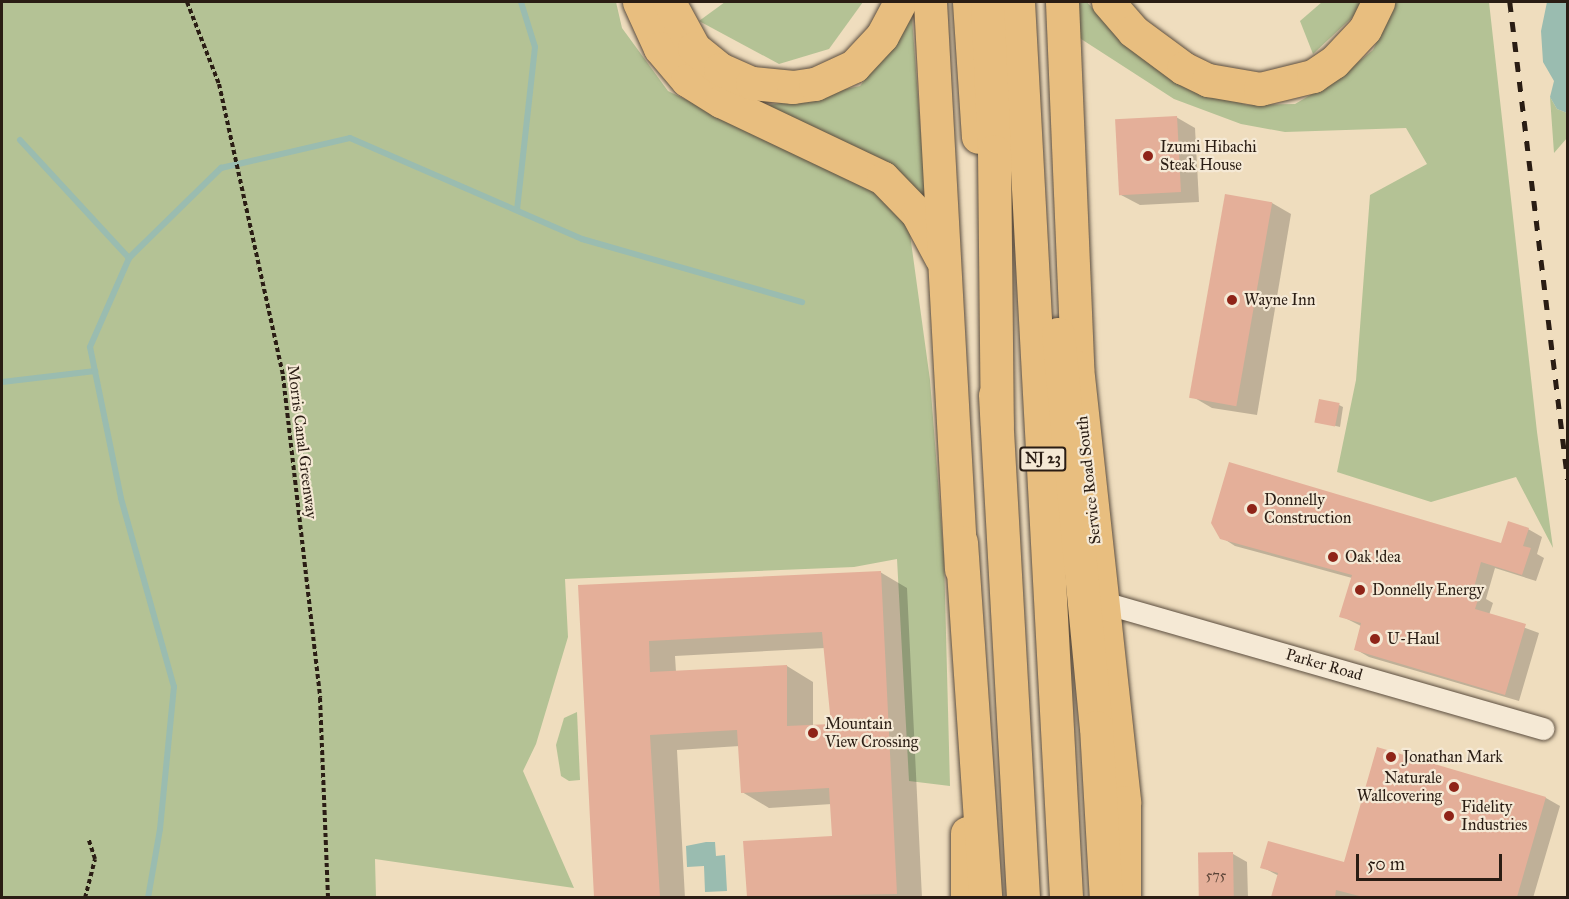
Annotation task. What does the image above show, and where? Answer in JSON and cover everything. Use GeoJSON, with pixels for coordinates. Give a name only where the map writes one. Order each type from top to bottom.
{"type":"FeatureCollection","features":[{"type":"Feature","properties":{"kind":"main road"},"geometry":{"type":"LineString","coordinates":[[639,2],[660,48],[696,86],[861,166],[902,193],[929,232],[946,274]]}},
{"type":"Feature","properties":{"kind":"main road"},"geometry":{"type":"LineString","coordinates":[[669,2],[694,48],[720,69],[752,83],[793,87],[815,84],[854,66],[882,36],[900,2]]}},
{"type":"Feature","properties":{"kind":"main road"},"geometry":{"type":"LineString","coordinates":[[930,2],[961,542],[985,897]]}},
{"type":"Feature","properties":{"kind":"main road","name":"NJ 23"},"geometry":{"type":"LineString","coordinates":[[969,2],[997,425],[1023,897]]}},
{"type":"Feature","properties":{"kind":"main road"},"geometry":{"type":"LineString","coordinates":[[987,2],[996,232],[997,425]]}},
{"type":"Feature","properties":{"kind":"main road","name":"Service Road South"},"geometry":{"type":"LineString","coordinates":[[1062,2],[1077,367],[1124,802],[1124,897]]}},
{"type":"Feature","properties":{"kind":"main road"},"geometry":{"type":"LineString","coordinates":[[1108,2],[1133,31],[1183,68],[1208,80],[1260,89],[1313,76],[1334,62],[1365,29],[1378,2]]}},
{"type":"Feature","properties":{"kind":"main road"},"geometry":{"type":"LineString","coordinates":[[1018,11],[1049,238],[1096,728],[1106,897]]}},
{"type":"Feature","properties":{"kind":"main road","name":"NJ 23"},"geometry":{"type":"LineString","coordinates":[[1018,11],[1066,897]]}},
{"type":"Feature","properties":{"kind":"main road"},"geometry":{"type":"LineString","coordinates":[[961,542],[967,897]]}},
{"type":"Feature","properties":{"kind":"street","name":"Parker Road"},"geometry":{"type":"LineString","coordinates":[[1104,603],[1543,729]]}},
{"type":"Feature","properties":{"kind":"path","name":"Morris Canal Greenway"},"geometry":{"type":"LineString","coordinates":[[187,2],[219,84],[283,376],[320,698],[328,897]]}},
{"type":"Feature","properties":{"kind":"path"},"geometry":{"type":"LineString","coordinates":[[85,897],[94,859],[88,838]]}},
{"type":"Feature","properties":{"kind":"green space"},"geometry":{"type":"Polygon","coordinates":[[[2,2],[616,2],[622,28],[668,91],[868,187],[909,227],[930,380],[944,557],[950,786],[909,781],[897,559],[854,567],[565,579],[568,637],[536,744],[523,771],[574,888],[375,859],[376,897],[2,897],[2,2]]]}},
{"type":"Feature","properties":{"kind":"green space"},"geometry":{"type":"Polygon","coordinates":[[[725,2],[863,2],[829,49],[779,64],[699,21],[725,2]]]}},
{"type":"Feature","properties":{"kind":"green space"},"geometry":{"type":"Polygon","coordinates":[[[1076,2],[1087,2],[1119,39],[1174,80],[1247,105],[1295,104],[1336,80],[1373,50],[1396,2],[1489,2],[1537,432],[1553,548],[1516,477],[1431,502],[1337,472],[1356,380],[1370,195],[1427,164],[1406,128],[1285,132],[1241,124],[1174,99],[1078,37],[1076,2]]]}},
{"type":"Feature","properties":{"kind":"green space"},"geometry":{"type":"Polygon","coordinates":[[[1322,2],[1360,2],[1360,10],[1313,54],[1300,21],[1322,2]]]}},
{"type":"Feature","properties":{"kind":"green space"},"geometry":{"type":"Polygon","coordinates":[[[912,18],[927,215],[756,108],[860,86],[912,18]]]}},
{"type":"Feature","properties":{"kind":"green space"},"geometry":{"type":"Polygon","coordinates":[[[1550,97],[1557,109],[1567,113],[1567,138],[1554,153],[1550,97]]]}},
{"type":"Feature","properties":{"kind":"green space"},"geometry":{"type":"Polygon","coordinates":[[[577,712],[580,780],[569,781],[561,776],[556,745],[564,718],[577,712]]]}},
{"type":"Feature","properties":{"kind":"water"},"geometry":{"type":"Polygon","coordinates":[[[1547,2],[1567,2],[1567,113],[1557,109],[1550,97],[1554,81],[1543,62],[1541,31],[1547,2]]]}},
{"type":"Feature","properties":{"kind":"water"},"geometry":{"type":"Polygon","coordinates":[[[715,842],[716,856],[725,855],[727,891],[705,892],[704,866],[687,867],[686,846],[715,842]]]}},
{"type":"Feature","properties":{"kind":"building","name":"Izumi Hibachi Steak House"},"geometry":{"type":"Polygon","coordinates":[[[1177,116],[1181,192],[1119,195],[1115,119],[1177,116]]]}},
{"type":"Feature","properties":{"kind":"building","name":"Wayne Inn"},"geometry":{"type":"Polygon","coordinates":[[[1225,194],[1272,202],[1236,406],[1189,398],[1225,194]]]}},
{"type":"Feature","properties":{"kind":"building"},"geometry":{"type":"Polygon","coordinates":[[[1319,399],[1340,403],[1335,427],[1314,423],[1319,399]]]}},
{"type":"Feature","properties":{"kind":"building"},"geometry":{"type":"Polygon","coordinates":[[[1229,462],[1501,543],[1508,521],[1529,528],[1523,546],[1531,548],[1522,575],[1481,562],[1473,591],[1480,593],[1475,609],[1526,624],[1505,695],[1354,650],[1361,623],[1339,617],[1352,575],[1220,539],[1211,523],[1229,462]]]}},
{"type":"Feature","properties":{"kind":"building","name":"Mountain View Crossing"},"geometry":{"type":"Polygon","coordinates":[[[881,571],[897,894],[747,897],[743,841],[832,836],[829,788],[741,793],[737,730],[650,735],[660,897],[594,897],[578,585],[881,571]],[[822,632],[649,641],[650,672],[787,665],[787,726],[831,724],[822,632]]]}},
{"type":"Feature","properties":{"kind":"building","name":"Fidelity Industries"},"geometry":{"type":"Polygon","coordinates":[[[1377,747],[1546,797],[1517,897],[1363,897],[1336,890],[1335,897],[1271,897],[1278,873],[1260,868],[1268,841],[1344,862],[1377,747]]]}},
{"type":"Feature","properties":{"kind":"building"},"geometry":{"type":"Polygon","coordinates":[[[1233,852],[1234,897],[1199,898],[1198,853],[1233,852]]]}},
{"type":"Feature","properties":{"kind":"waterway"},"geometry":{"type":"LineString","coordinates":[[517,210],[535,47],[521,2]]}},
{"type":"Feature","properties":{"kind":"waterway"},"geometry":{"type":"LineString","coordinates":[[148,898],[160,829],[174,687],[121,498],[90,347],[129,258],[221,168],[350,138],[582,239],[802,302]]}},
{"type":"Feature","properties":{"kind":"waterway"},"geometry":{"type":"LineString","coordinates":[[20,140],[129,258]]}},
{"type":"Feature","properties":{"kind":"waterway"},"geometry":{"type":"LineString","coordinates":[[2,382],[95,371]]}},
{"type":"Feature","properties":{"kind":"railway"},"geometry":{"type":"LineString","coordinates":[[1510,2],[1568,479]]}},
{"type":"Feature","properties":{"kind":"place","name":"Izumi Hibachi Steak House"},"geometry":{"type":"Point","coordinates":[1148,156]}},
{"type":"Feature","properties":{"kind":"place","name":"Wayne Inn"},"geometry":{"type":"Point","coordinates":[1232,300]}},
{"type":"Feature","properties":{"kind":"place","name":"Donnelly Construction"},"geometry":{"type":"Point","coordinates":[1252,509]}},
{"type":"Feature","properties":{"kind":"place","name":"Oak !dea"},"geometry":{"type":"Point","coordinates":[1333,557]}},
{"type":"Feature","properties":{"kind":"place","name":"Donnelly Energy"},"geometry":{"type":"Point","coordinates":[1360,590]}},
{"type":"Feature","properties":{"kind":"place","name":"U-Haul"},"geometry":{"type":"Point","coordinates":[1375,639]}},
{"type":"Feature","properties":{"kind":"place","name":"Mountain View Crossing"},"geometry":{"type":"Point","coordinates":[813,733]}},
{"type":"Feature","properties":{"kind":"place","name":"Jonathan Mark"},"geometry":{"type":"Point","coordinates":[1391,757]}},
{"type":"Feature","properties":{"kind":"place","name":"Naturale Wallcovering"},"geometry":{"type":"Point","coordinates":[1454,787]}},
{"type":"Feature","properties":{"kind":"place","name":"Fidelity Industries"},"geometry":{"type":"Point","coordinates":[1449,816]}}]}
